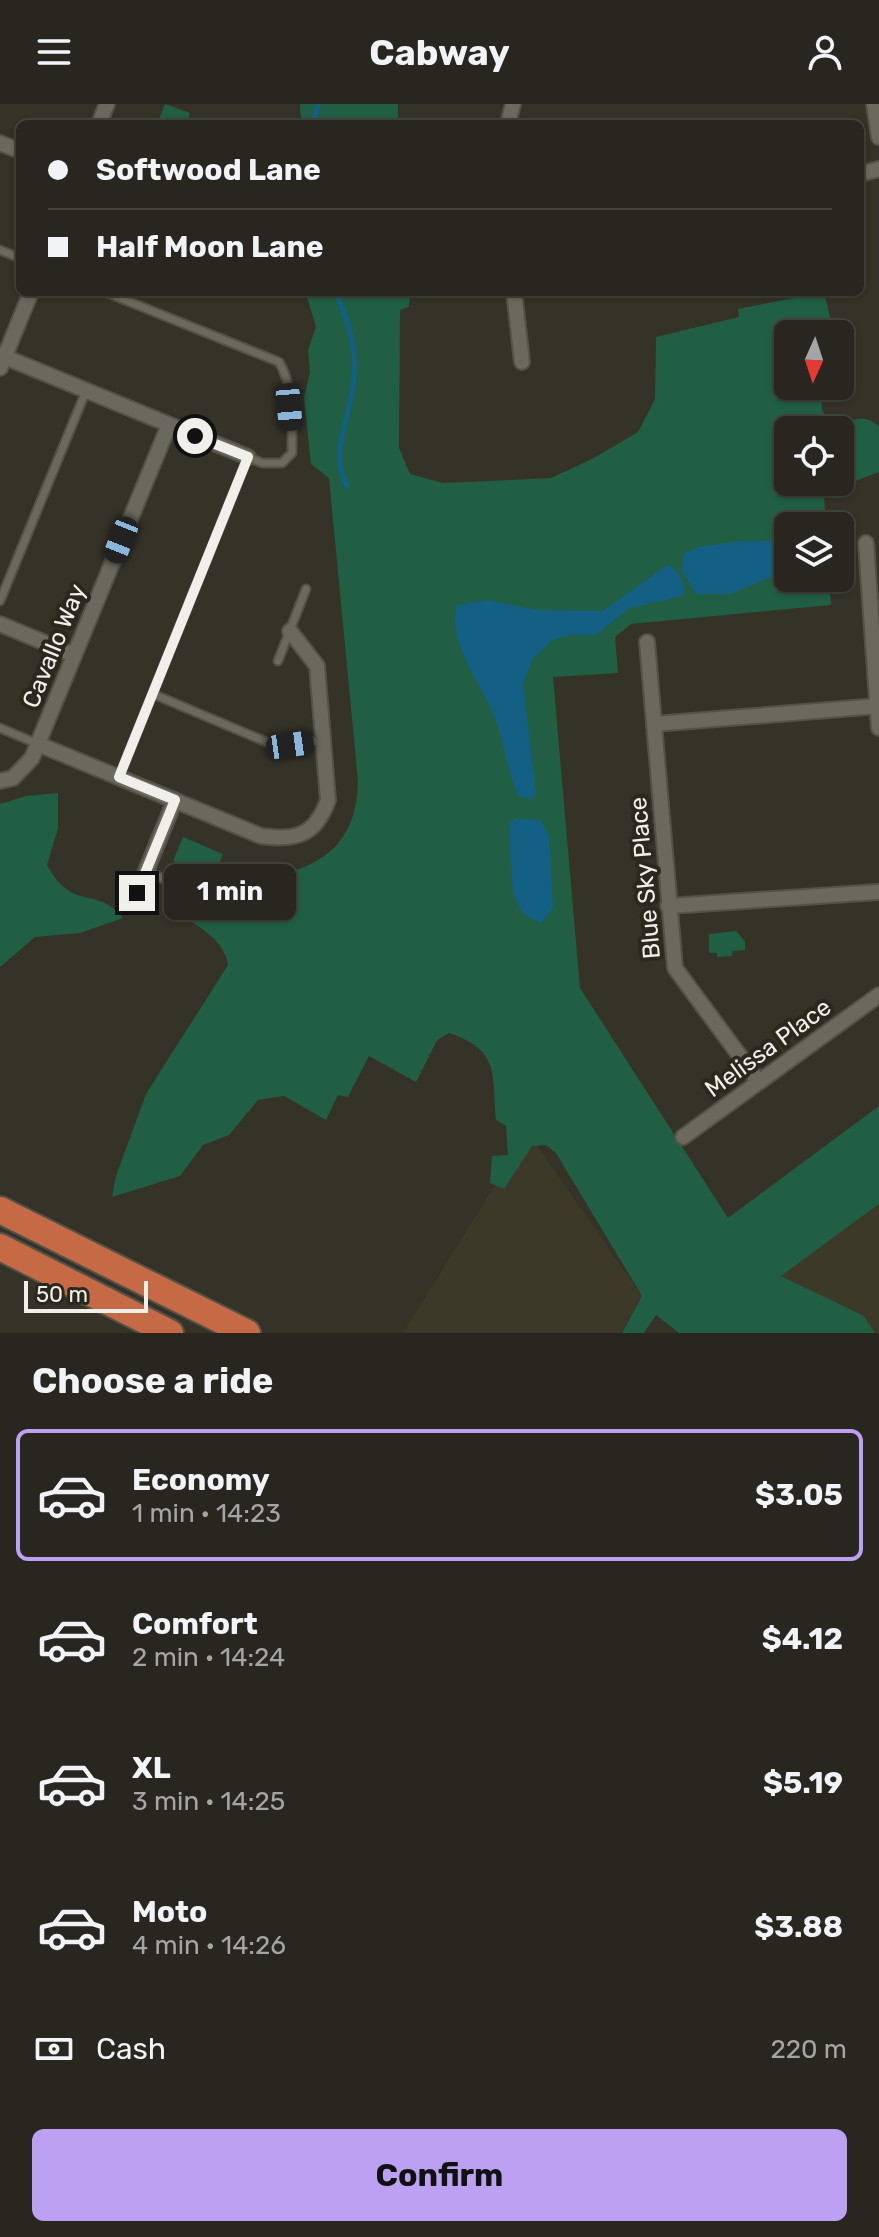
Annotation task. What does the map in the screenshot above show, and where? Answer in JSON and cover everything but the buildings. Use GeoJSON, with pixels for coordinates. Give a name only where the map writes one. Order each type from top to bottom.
{"type":"FeatureCollection","features":[{"type":"Feature","properties":{"kind":"highway"},"geometry":{"type":"LineString","coordinates":[[0,1210],[247,1333]]}},
{"type":"Feature","properties":{"kind":"highway"},"geometry":{"type":"LineString","coordinates":[[0,1247],[170,1333]]}},
{"type":"Feature","properties":{"kind":"street"},"geometry":{"type":"LineString","coordinates":[[874,104],[879,137]]}},
{"type":"Feature","properties":{"kind":"street"},"geometry":{"type":"LineString","coordinates":[[29,296],[1,360],[248,457]]}},
{"type":"Feature","properties":{"kind":"street"},"geometry":{"type":"LineString","coordinates":[[514,296],[522,362]]}},
{"type":"Feature","properties":{"kind":"street","name":"Cavallo Way"},"geometry":{"type":"LineString","coordinates":[[0,781],[13,778],[32,758],[169,425]]}},
{"type":"Feature","properties":{"kind":"street"},"geometry":{"type":"LineString","coordinates":[[866,543],[879,728]]}},
{"type":"Feature","properties":{"kind":"street"},"geometry":{"type":"LineString","coordinates":[[0,624],[74,655]]}},
{"type":"Feature","properties":{"kind":"street"},"geometry":{"type":"LineString","coordinates":[[38,744],[261,836],[300,837],[322,816],[328,800],[317,666],[290,631]]}},
{"type":"Feature","properties":{"kind":"street","name":"Blue Sky Place"},"geometry":{"type":"LineString","coordinates":[[647,642],[671,953],[677,973],[759,1082]]}},
{"type":"Feature","properties":{"kind":"street"},"geometry":{"type":"LineString","coordinates":[[654,724],[878,706]]}},
{"type":"Feature","properties":{"kind":"street"},"geometry":{"type":"LineString","coordinates":[[137,893],[175,800]]}},
{"type":"Feature","properties":{"kind":"street"},"geometry":{"type":"LineString","coordinates":[[668,906],[879,892]]}},
{"type":"Feature","properties":{"kind":"street","name":"Melissa Place"},"geometry":{"type":"LineString","coordinates":[[683,1137],[879,995]]}},
{"type":"Feature","properties":{"kind":"lane"},"geometry":{"type":"LineString","coordinates":[[115,296],[279,362],[287,375],[292,453],[282,463],[275,465],[248,457],[119,777]]}},
{"type":"Feature","properties":{"kind":"lane"},"geometry":{"type":"LineString","coordinates":[[0,601],[86,391]]}},
{"type":"Feature","properties":{"kind":"lane"},"geometry":{"type":"LineString","coordinates":[[278,661],[306,589]]}},
{"type":"Feature","properties":{"kind":"lane"},"geometry":{"type":"LineString","coordinates":[[153,694],[271,744],[323,741]]}},
{"type":"Feature","properties":{"kind":"lane"},"geometry":{"type":"LineString","coordinates":[[0,728],[38,744]]}},
{"type":"Feature","properties":{"kind":"lane"},"geometry":{"type":"LineString","coordinates":[[146,871],[166,880]]}},
{"type":"Feature","properties":{"kind":"shaded area"},"geometry":{"type":"Polygon","coordinates":[[[531,1137],[642,1296],[621,1333],[403,1333],[490,1193],[531,1137]]]}},
{"type":"Feature","properties":{"kind":"shaded area"},"geometry":{"type":"Polygon","coordinates":[[[879,1204],[879,1333],[875,1333],[863,1316],[781,1276],[879,1204]]]}},
{"type":"Feature","properties":{"kind":"green space"},"geometry":{"type":"Polygon","coordinates":[[[165,104],[190,113],[187,120],[159,120],[165,104]]]}},
{"type":"Feature","properties":{"kind":"green space"},"geometry":{"type":"Polygon","coordinates":[[[300,104],[398,104],[398,120],[301,120],[300,104]]]}},
{"type":"Feature","properties":{"kind":"green space"},"geometry":{"type":"Polygon","coordinates":[[[307,296],[410,296],[409,307],[400,310],[399,448],[410,474],[443,483],[551,478],[594,458],[638,432],[655,399],[656,337],[739,317],[738,309],[804,296],[825,296],[831,320],[774,320],[774,400],[822,400],[825,416],[774,416],[774,496],[824,496],[825,512],[774,512],[774,592],[830,592],[831,605],[631,624],[615,637],[618,673],[553,677],[580,988],[728,1218],[879,1106],[879,1204],[781,1276],[864,1316],[875,1333],[679,1333],[656,1315],[644,1333],[622,1333],[642,1296],[556,1153],[546,1145],[532,1146],[504,1189],[490,1183],[492,1156],[508,1155],[506,1126],[496,1120],[490,1065],[477,1047],[449,1033],[437,1040],[416,1082],[369,1056],[348,1097],[338,1095],[326,1120],[284,1096],[258,1100],[229,1135],[203,1145],[180,1176],[112,1197],[116,1176],[146,1094],[228,965],[226,956],[214,939],[197,925],[169,911],[207,891],[289,873],[325,856],[348,827],[355,807],[358,781],[329,478],[311,464],[304,398],[310,373],[308,350],[316,327],[307,296]]]}},
{"type":"Feature","properties":{"kind":"green space"},"geometry":{"type":"Polygon","coordinates":[[[854,420],[868,420],[879,427],[879,472],[854,482],[854,420]]]}},
{"type":"Feature","properties":{"kind":"green space"},"geometry":{"type":"Polygon","coordinates":[[[58,793],[58,828],[47,865],[66,889],[104,903],[123,918],[80,933],[35,937],[0,967],[0,804],[26,796],[58,793]]]}},
{"type":"Feature","properties":{"kind":"green space"},"geometry":{"type":"Polygon","coordinates":[[[183,837],[223,854],[213,878],[173,861],[183,837]]]}},
{"type":"Feature","properties":{"kind":"green space"},"geometry":{"type":"Polygon","coordinates":[[[736,931],[745,941],[745,950],[732,951],[732,956],[717,957],[717,953],[709,953],[709,934],[736,931]]]}},
{"type":"Feature","properties":{"kind":"water"},"geometry":{"type":"Polygon","coordinates":[[[740,541],[774,541],[774,576],[730,594],[696,594],[682,571],[684,553],[699,547],[740,541]]]}},
{"type":"Feature","properties":{"kind":"water"},"geometry":{"type":"Polygon","coordinates":[[[667,565],[682,580],[684,593],[679,597],[629,608],[596,635],[569,635],[553,640],[533,658],[523,684],[536,794],[531,799],[520,797],[493,712],[457,636],[457,605],[488,600],[536,610],[603,611],[667,565]]]}},
{"type":"Feature","properties":{"kind":"water"},"geometry":{"type":"Polygon","coordinates":[[[516,819],[541,820],[549,837],[553,908],[541,923],[522,913],[513,892],[509,829],[510,822],[516,819]]]}},
{"type":"Feature","properties":{"kind":"waterway"},"geometry":{"type":"LineString","coordinates":[[314,120],[318,104]]}},
{"type":"Feature","properties":{"kind":"waterway"},"geometry":{"type":"LineString","coordinates":[[337,296],[353,344],[355,366],[340,446],[342,473],[347,486]]}},
{"type":"Feature","properties":{"kind":"route"},"geometry":{"type":"LineString","coordinates":[[137,893],[175,800],[119,777],[248,457],[195,436]]}}]}
